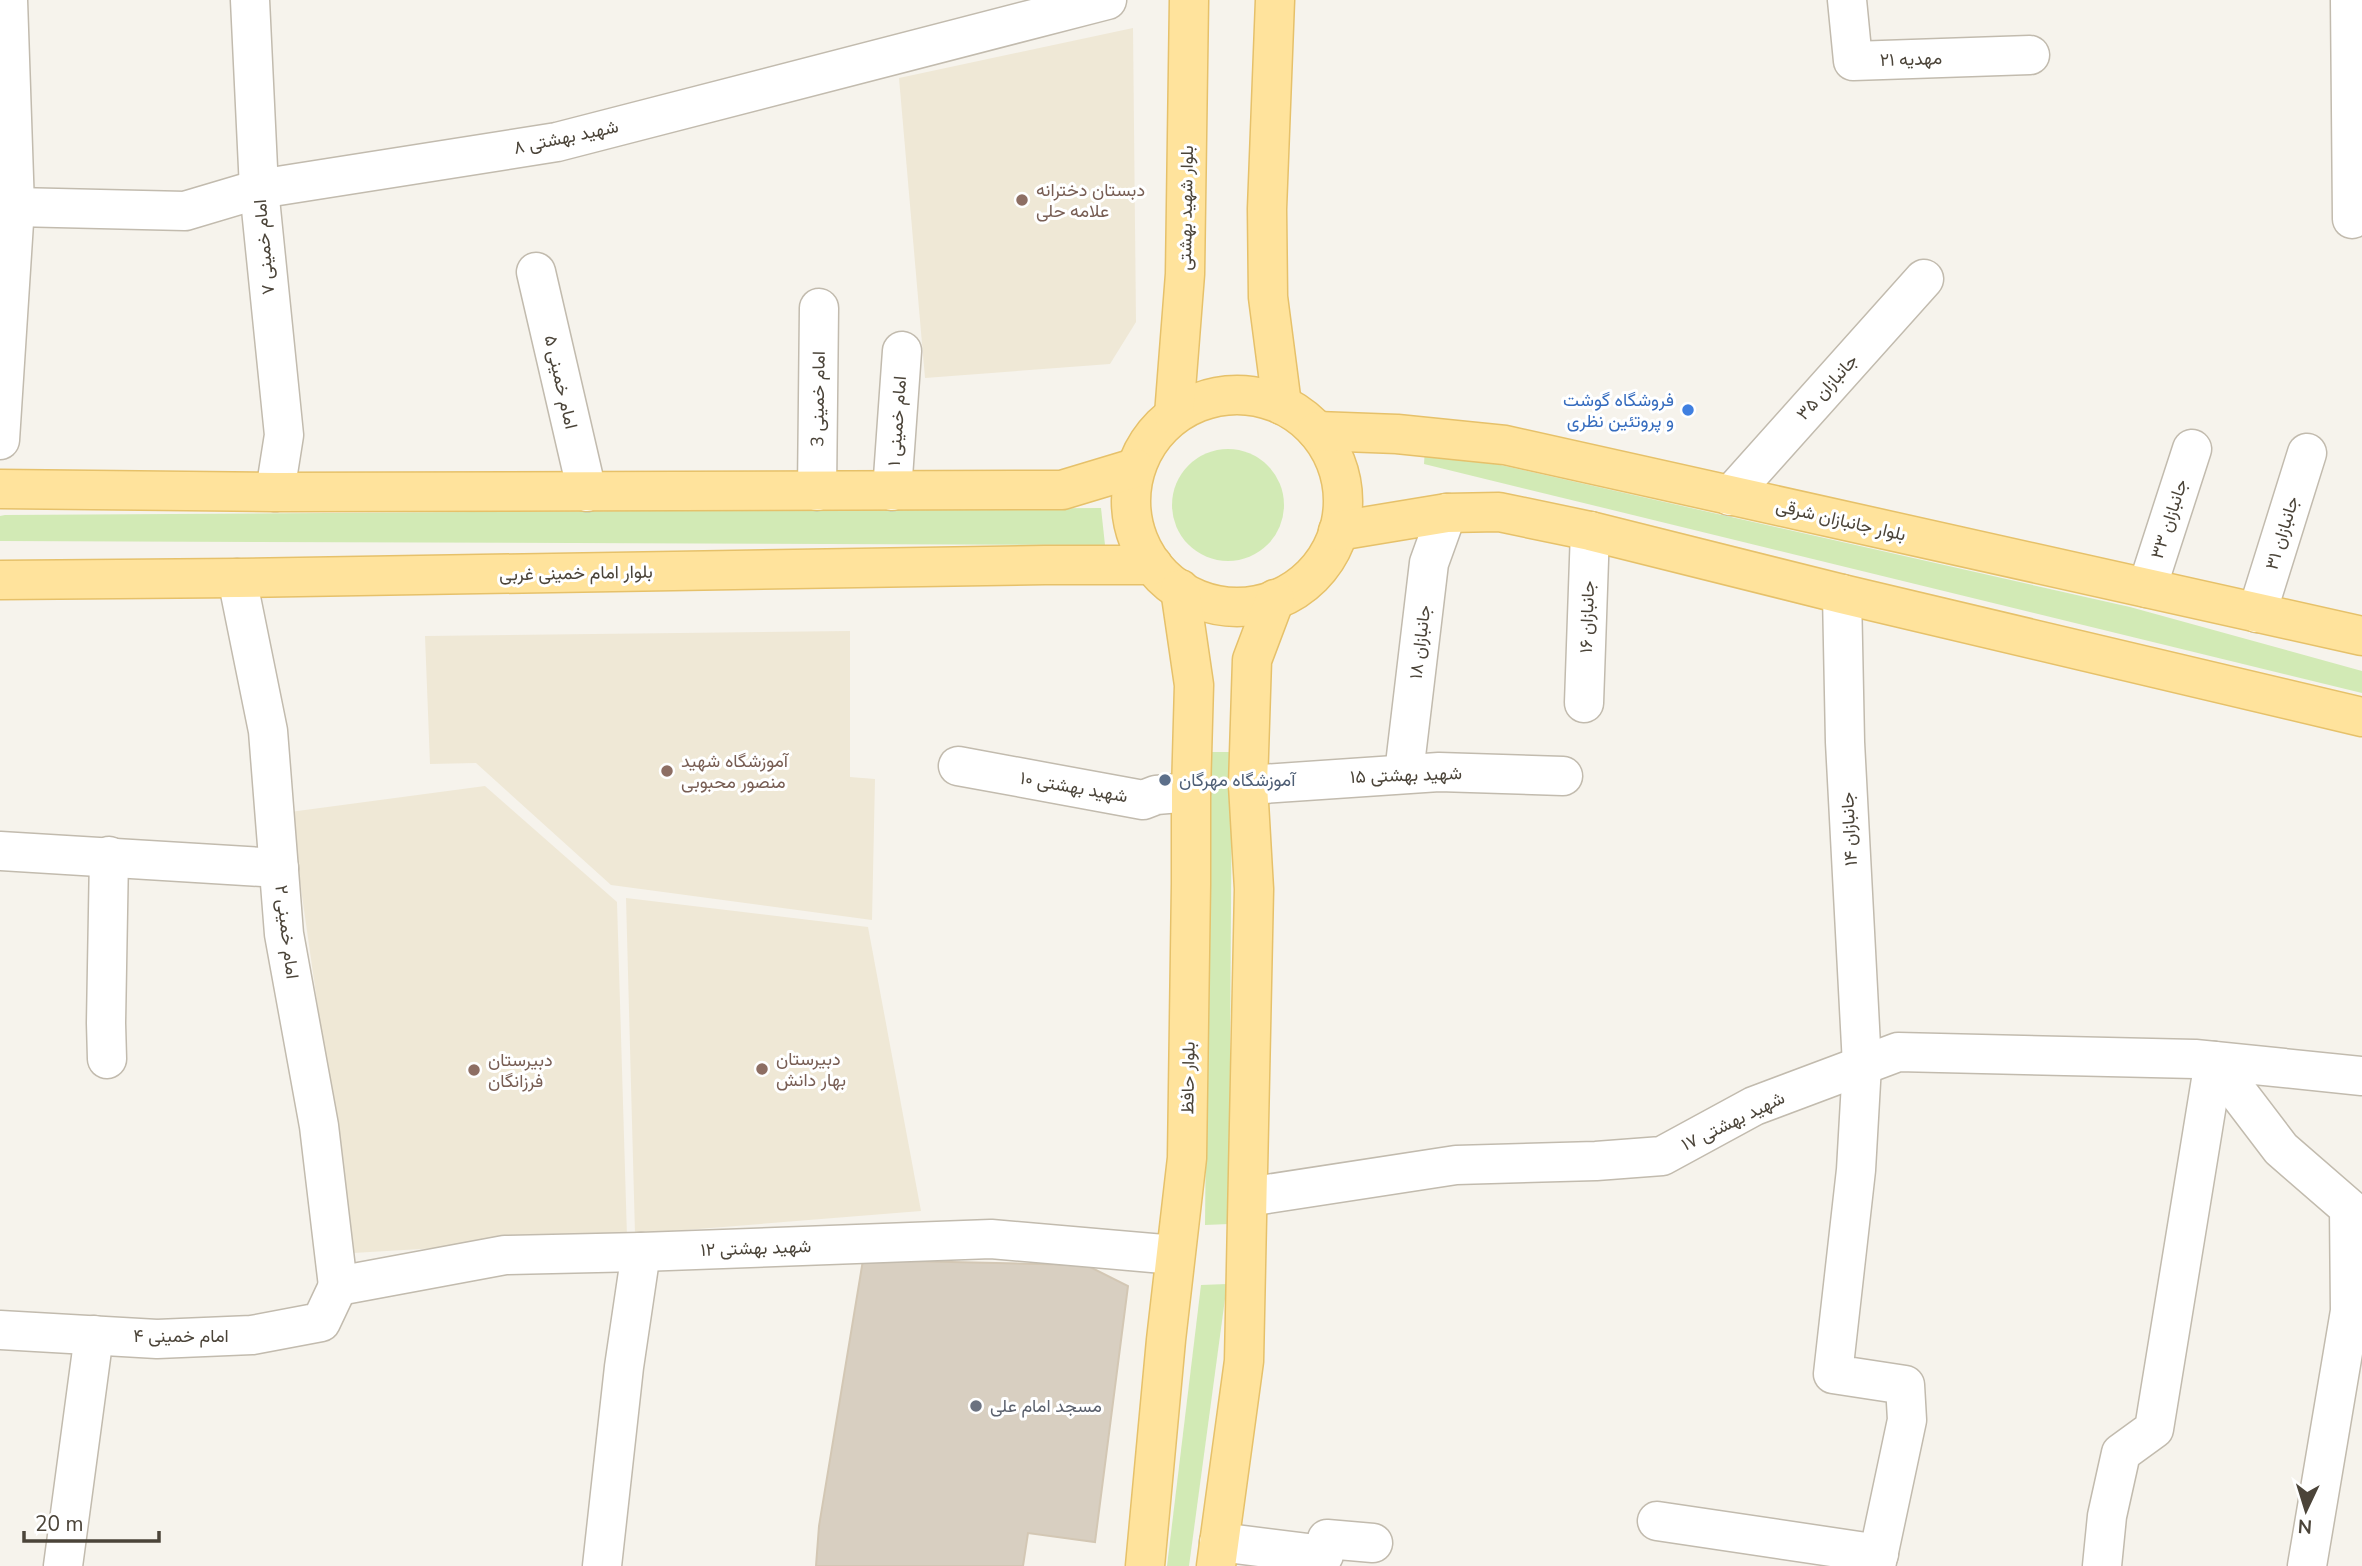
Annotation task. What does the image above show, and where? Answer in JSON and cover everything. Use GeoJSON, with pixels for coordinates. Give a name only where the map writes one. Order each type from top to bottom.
{"type":"FeatureCollection","features":[{"type":"Feature","properties":{"kind":"main road","name":"بلوار شهید بهشتی"},"geometry":{"type":"LineString","coordinates":[[1174,415],[1185,274],[1189,0]]}},
{"type":"Feature","properties":{"kind":"main road"},"geometry":{"type":"LineString","coordinates":[[1275,0],[1267,209],[1268,297],[1282,405]]}},
{"type":"Feature","properties":{"kind":"main road"},"geometry":{"type":"LineString","coordinates":[[1251,395],[1282,405],[1317,431],[1335,459],[1343,490],[1341,523],[1329,554],[1309,578],[1282,596],[1251,606],[1218,605],[1166,577],[1137,538],[1129,502],[1135,468],[1152,436],[1174,415],[1214,396],[1251,395]]}},
{"type":"Feature","properties":{"kind":"main road","name":"بلوار جانبازان شرقی"},"geometry":{"type":"LineString","coordinates":[[1317,431],[1505,445],[2362,636]]}},
{"type":"Feature","properties":{"kind":"main road"},"geometry":{"type":"LineString","coordinates":[[0,489],[275,492],[1062,490],[1135,468]]}},
{"type":"Feature","properties":{"kind":"main road"},"geometry":{"type":"LineString","coordinates":[[1338,531],[1447,513],[1499,512],[1590,531],[1842,594],[2362,717]]}},
{"type":"Feature","properties":{"kind":"main road","name":"بلوار امام خمینی غربی"},"geometry":{"type":"LineString","coordinates":[[0,580],[1166,577]]}},
{"type":"Feature","properties":{"kind":"main road","name":"بلوار حافظ"},"geometry":{"type":"LineString","coordinates":[[1144,1566],[1187,1158],[1194,685],[1166,577]]}},
{"type":"Feature","properties":{"kind":"main road"},"geometry":{"type":"LineString","coordinates":[[1218,1554],[1244,1361],[1254,889],[1248,785],[1252,660],[1275,599]]}},
{"type":"Feature","properties":{"kind":"street"},"geometry":{"type":"LineString","coordinates":[[0,440],[15,207],[8,0]]}},
{"type":"Feature","properties":{"kind":"street","name":"امام خمینی ۷"},"geometry":{"type":"LineString","coordinates":[[250,0],[259,189],[284,435],[275,492]]}},
{"type":"Feature","properties":{"kind":"street","name":"شهید بهشتی ۸"},"geometry":{"type":"LineString","coordinates":[[15,207],[185,211],[259,189],[557,142],[1107,0]]}},
{"type":"Feature","properties":{"kind":"street","name":"مهدیه ۲۱"},"geometry":{"type":"LineString","coordinates":[[1847,0],[1853,61],[2030,55]]}},
{"type":"Feature","properties":{"kind":"street"},"geometry":{"type":"LineString","coordinates":[[2350,0],[2352,219]]}},
{"type":"Feature","properties":{"kind":"street","name":"امام خمینی ۵"},"geometry":{"type":"LineString","coordinates":[[536,272],[587,492]]}},
{"type":"Feature","properties":{"kind":"street","name":"جانبازان ۳۵"},"geometry":{"type":"LineString","coordinates":[[1730,496],[1924,279]]}},
{"type":"Feature","properties":{"kind":"street","name":"امام خمینی 3"},"geometry":{"type":"LineString","coordinates":[[817,491],[819,307]]}},
{"type":"Feature","properties":{"kind":"street","name":"امام خمینی ۱"},"geometry":{"type":"LineString","coordinates":[[892,491],[902,351]]}},
{"type":"Feature","properties":{"kind":"street","name":"جانبازان ۳۳"},"geometry":{"type":"LineString","coordinates":[[2147,588],[2192,449]]}},
{"type":"Feature","properties":{"kind":"street","name":"جانبازان ۳۱"},"geometry":{"type":"LineString","coordinates":[[2257,613],[2307,453]]}},
{"type":"Feature","properties":{"kind":"street","name":"جانبازان ۱۸"},"geometry":{"type":"LineString","coordinates":[[1404,773],[1429,564],[1447,513]]}},
{"type":"Feature","properties":{"kind":"street","name":"جانبازان ۱۶"},"geometry":{"type":"LineString","coordinates":[[1584,703],[1590,531]]}},
{"type":"Feature","properties":{"kind":"street","name":"امام خمینی ۲"},"geometry":{"type":"LineString","coordinates":[[237,578],[268,731],[285,934],[319,1126],[338,1286]]}},
{"type":"Feature","properties":{"kind":"street","name":"جانبازان ۱۴"},"geometry":{"type":"LineString","coordinates":[[1842,594],[1845,742],[1862,1065],[1856,1170],[1833,1374],[1905,1385],[1907,1420],[1878,1560]]}},
{"type":"Feature","properties":{"kind":"street","name":"شهید بهشتی ۱۰"},"geometry":{"type":"LineString","coordinates":[[958,766],[1143,800],[1156,795],[1191,792]]}},
{"type":"Feature","properties":{"kind":"street","name":"شهید بهشتی ۱۵"},"geometry":{"type":"LineString","coordinates":[[1248,785],[1439,772],[1563,776]]}},
{"type":"Feature","properties":{"kind":"street"},"geometry":{"type":"LineString","coordinates":[[0,851],[279,868]]}},
{"type":"Feature","properties":{"kind":"street"},"geometry":{"type":"LineString","coordinates":[[107,1059],[110,856]]}},
{"type":"Feature","properties":{"kind":"street","name":"شهید بهشتی ۱۷"},"geometry":{"type":"LineString","coordinates":[[1248,1197],[1456,1165],[1596,1161],[1662,1156],[1754,1106],[1898,1052],[2214,1061],[2362,1076]]}},
{"type":"Feature","properties":{"kind":"street"},"geometry":{"type":"LineString","coordinates":[[2102,1566],[2107,1517],[2121,1452],[2154,1429],[2214,1061]]}},
{"type":"Feature","properties":{"kind":"street"},"geometry":{"type":"LineString","coordinates":[[2214,1061],[2281,1149],[2350,1208],[2350,1311],[2307,1566]]}},
{"type":"Feature","properties":{"kind":"street","name":"شهید بهشتی ۱۲"},"geometry":{"type":"LineString","coordinates":[[338,1286],[505,1255],[992,1239],[1175,1255]]}},
{"type":"Feature","properties":{"kind":"street"},"geometry":{"type":"LineString","coordinates":[[602,1566],[624,1367],[641,1252]]}},
{"type":"Feature","properties":{"kind":"street","name":"امام خمینی ۴"},"geometry":{"type":"LineString","coordinates":[[0,1330],[157,1339],[252,1335],[321,1322],[338,1286]]}},
{"type":"Feature","properties":{"kind":"street"},"geometry":{"type":"LineString","coordinates":[[63,1566],[94,1335]]}},
{"type":"Feature","properties":{"kind":"street"},"geometry":{"type":"LineString","coordinates":[[1657,1521],[1878,1560]]}},
{"type":"Feature","properties":{"kind":"street"},"geometry":{"type":"LineString","coordinates":[[1218,1554],[1324,1555],[1327,1539],[1373,1543]]}},
{"type":"Feature","properties":{"kind":"shaded area","name":"دبستان دخترانه علامه حلی"},"geometry":{"type":"Polygon","coordinates":[[[1133,28],[1136,322],[1110,364],[925,378],[899,78],[1133,28]]]}},
{"type":"Feature","properties":{"kind":"shaded area","name":"آموزشگاه شهید منصور محبوبی"},"geometry":{"type":"Polygon","coordinates":[[[850,631],[850,777],[875,779],[872,920],[611,885],[476,763],[430,764],[425,636],[850,631]]]}},
{"type":"Feature","properties":{"kind":"shaded area","name":"دبیرستان فرزانگان"},"geometry":{"type":"Polygon","coordinates":[[[485,786],[617,902],[627,1237],[353,1253],[290,812],[485,786]]]}},
{"type":"Feature","properties":{"kind":"shaded area","name":"دبیرستان بهار دانش"},"geometry":{"type":"Polygon","coordinates":[[[626,898],[868,927],[921,1211],[635,1234],[626,898]]]}},
{"type":"Feature","properties":{"kind":"green space"},"geometry":{"type":"Polygon","coordinates":[[[1425,448],[2130,607],[2362,671],[2362,693],[1424,464],[1425,448]]]}},
{"type":"Feature","properties":{"kind":"green space"},"geometry":{"type":"Polygon","coordinates":[[[1228,449],[1250,453],[1268,465],[1280,483],[1284,505],[1280,527],[1268,545],[1250,557],[1228,561],[1206,557],[1188,545],[1176,527],[1172,505],[1176,483],[1188,465],[1206,453],[1228,449]]]}},
{"type":"Feature","properties":{"kind":"green space"},"geometry":{"type":"Polygon","coordinates":[[[1101,508],[1105,545],[0,541],[0,516],[5,515],[1101,508]]]}},
{"type":"Feature","properties":{"kind":"green space"},"geometry":{"type":"Polygon","coordinates":[[[1210,752],[1232,752],[1229,1224],[1205,1225],[1210,752]]]}},
{"type":"Feature","properties":{"kind":"green space"},"geometry":{"type":"Polygon","coordinates":[[[1227,1284],[1189,1566],[1167,1566],[1201,1285],[1227,1284]]]}},
{"type":"Feature","properties":{"kind":"building","name":"مسجد امام علی"},"geometry":{"type":"Polygon","coordinates":[[[863,1260],[1086,1265],[1128,1286],[1095,1542],[1028,1533],[1023,1566],[816,1566],[819,1526],[863,1260]]]}},
{"type":"Feature","properties":{"kind":"place","name":"دبستان دخترانه علامه حلی"},"geometry":{"type":"Point","coordinates":[1022,200]}},
{"type":"Feature","properties":{"kind":"place","name":"فروشگاه گوشت و پروتئین نظری"},"geometry":{"type":"Point","coordinates":[1688,410]}},
{"type":"Feature","properties":{"kind":"place","name":"آموزشگاه شهید منصور محبوبی"},"geometry":{"type":"Point","coordinates":[667,771]}},
{"type":"Feature","properties":{"kind":"place","name":"آموزشگاه مهرگان"},"geometry":{"type":"Point","coordinates":[1165,780]}},
{"type":"Feature","properties":{"kind":"place","name":"دبیرستان بهار دانش"},"geometry":{"type":"Point","coordinates":[762,1069]}},
{"type":"Feature","properties":{"kind":"place","name":"دبیرستان فرزانگان"},"geometry":{"type":"Point","coordinates":[474,1070]}},
{"type":"Feature","properties":{"kind":"place","name":"مسجد امام علی"},"geometry":{"type":"Point","coordinates":[976,1406]}}]}
